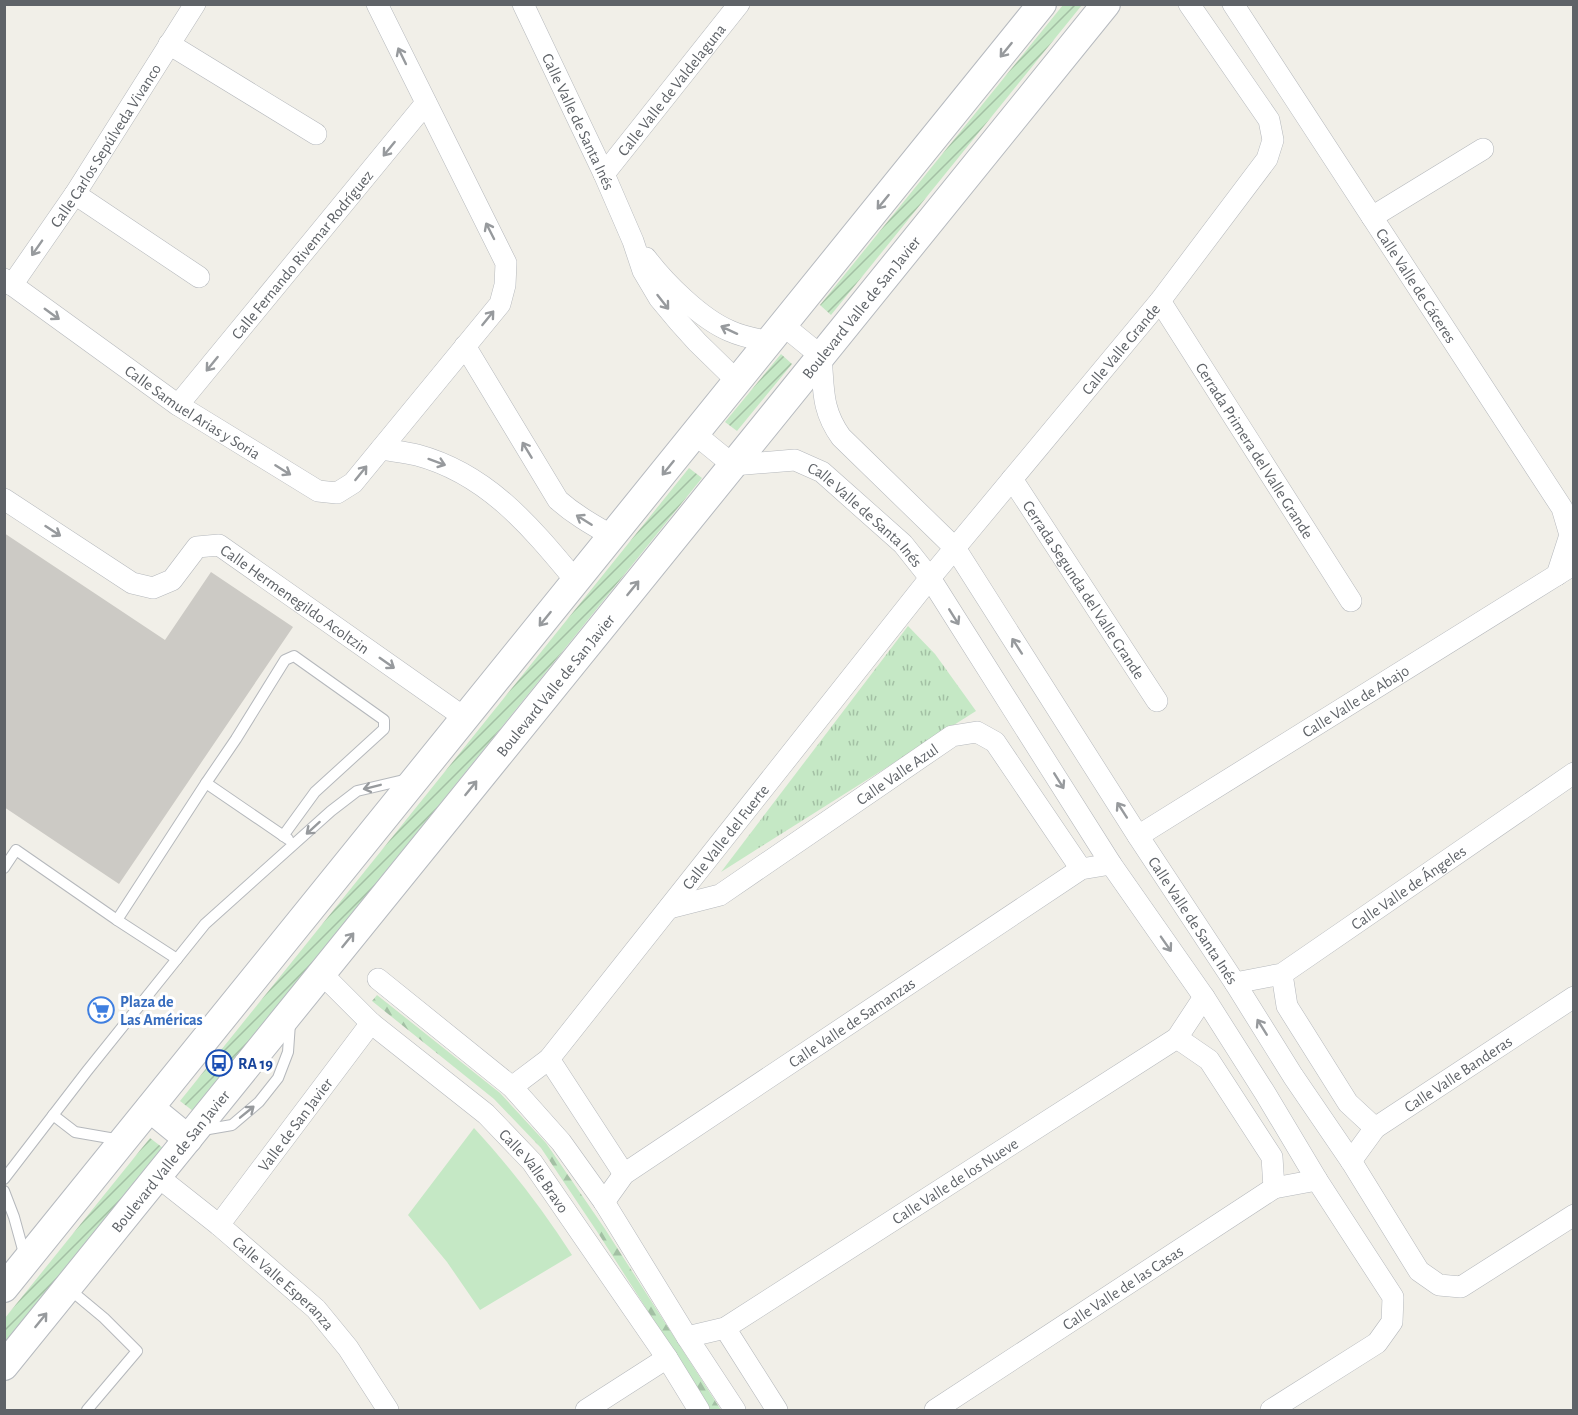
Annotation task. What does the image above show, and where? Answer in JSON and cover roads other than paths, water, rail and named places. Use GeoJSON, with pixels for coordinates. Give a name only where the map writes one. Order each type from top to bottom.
{"type":"FeatureCollection","features":[{"type":"Feature","properties":{"kind":"main road"},"geometry":{"type":"LineString","coordinates":[[4,1288],[1042,4]]}},
{"type":"Feature","properties":{"kind":"main road","name":"Boulevard Valle de San Javier"},"geometry":{"type":"LineString","coordinates":[[4,1366],[1106,4]]}},
{"type":"Feature","properties":{"kind":"main road"},"geometry":{"type":"LineString","coordinates":[[150,1108],[191,1135]]}},
{"type":"Feature","properties":{"kind":"street","name":"Calle Carlos Sepúlveda Vivanco"},"geometry":{"type":"LineString","coordinates":[[8,282],[75,194],[195,4]]}},
{"type":"Feature","properties":{"kind":"street","name":"Calle Samuel Arias y Soria"},"geometry":{"type":"LineString","coordinates":[[8,282],[178,405],[318,491],[337,493],[353,483],[500,304],[506,285],[507,263],[377,4]]}},
{"type":"Feature","properties":{"kind":"street","name":"Calle Valle de Santa Inés"},"geometry":{"type":"LineString","coordinates":[[523,4],[604,174],[633,241],[643,271],[659,298],[697,342],[738,382]]}},
{"type":"Feature","properties":{"kind":"street","name":"Calle Valle de Valdelaguna"},"geometry":{"type":"LineString","coordinates":[[604,174],[739,4]]}},
{"type":"Feature","properties":{"kind":"street","name":"Calle Valle Grande"},"geometry":{"type":"LineString","coordinates":[[954,548],[1160,301],[1267,159],[1274,140],[1269,120],[1189,4]]}},
{"type":"Feature","properties":{"kind":"street","name":"Calle Valle de Cáceres"},"geometry":{"type":"LineString","coordinates":[[1233,4],[1372,217],[1568,508],[1570,535],[1565,569]]}},
{"type":"Feature","properties":{"kind":"street"},"geometry":{"type":"LineString","coordinates":[[169,44],[316,134]]}},
{"type":"Feature","properties":{"kind":"street","name":"Calle Fernando Rivemar Rodríguez"},"geometry":{"type":"LineString","coordinates":[[178,405],[426,103]]}},
{"type":"Feature","properties":{"kind":"street"},"geometry":{"type":"LineString","coordinates":[[1372,217],[1483,149]]}},
{"type":"Feature","properties":{"kind":"street"},"geometry":{"type":"LineString","coordinates":[[75,194],[199,277]]}},
{"type":"Feature","properties":{"kind":"street","name":"Calle Valle de Santa Inés"},"geometry":{"type":"LineString","coordinates":[[633,241],[672,286],[710,320],[749,338],[777,333],[821,356],[825,407],[832,424],[842,437],[954,548],[1293,1076],[1351,1161],[1419,1271],[1439,1285],[1461,1287],[1574,1215]]}},
{"type":"Feature","properties":{"kind":"street","name":"Cerrada Primera del Valle Grande"},"geometry":{"type":"LineString","coordinates":[[1160,301],[1351,601]]}},
{"type":"Feature","properties":{"kind":"street"},"geometry":{"type":"LineString","coordinates":[[465,346],[558,500],[584,521],[612,536]]}},
{"type":"Feature","properties":{"kind":"street"},"geometry":{"type":"LineString","coordinates":[[695,434],[733,465]]}},
{"type":"Feature","properties":{"kind":"street"},"geometry":{"type":"LineString","coordinates":[[381,449],[416,454],[447,465],[479,482],[507,504],[534,531],[576,581]]}},
{"type":"Feature","properties":{"kind":"street","name":"Calle Valle de Santa Inés"},"geometry":{"type":"LineString","coordinates":[[733,465],[795,460],[822,472],[903,544],[930,578],[1111,864],[1204,997],[1266,1093],[1317,1180],[1393,1297],[1392,1322],[1377,1343],[1271,1410]]}},
{"type":"Feature","properties":{"kind":"street","name":"Cerrada Segunda del Valle Grande"},"geometry":{"type":"LineString","coordinates":[[1012,479],[1157,701]]}},
{"type":"Feature","properties":{"kind":"street","name":"Calle Hermenegildo Acoltzin"},"geometry":{"type":"LineString","coordinates":[[4,499],[132,583],[153,588],[172,580],[197,547],[219,545],[465,718]]}},
{"type":"Feature","properties":{"kind":"street","name":"Calle Valle del Fuerte"},"geometry":{"type":"LineString","coordinates":[[512,1087],[549,1059],[954,548]]}},
{"type":"Feature","properties":{"kind":"street","name":"Calle Valle de Abajo"},"geometry":{"type":"LineString","coordinates":[[1138,836],[1565,569]]}},
{"type":"Feature","properties":{"kind":"street","name":"Calle Valle Azul"},"geometry":{"type":"LineString","coordinates":[[669,908],[720,895],[952,736],[976,732],[995,742],[1081,869]]}},
{"type":"Feature","properties":{"kind":"street","name":"Calle Valle de Ángeles"},"geometry":{"type":"LineString","coordinates":[[1234,983],[1282,974],[1574,773]]}},
{"type":"Feature","properties":{"kind":"street","name":"Calle Valle de Samanzas"},"geometry":{"type":"LineString","coordinates":[[604,1202],[624,1174],[1081,869],[1111,864]]}},
{"type":"Feature","properties":{"kind":"street","name":"Calle Valle Bravo"},"geometry":{"type":"LineString","coordinates":[[321,973],[370,1023],[486,1114],[532,1162],[667,1358],[699,1410]]}},
{"type":"Feature","properties":{"kind":"street"},"geometry":{"type":"LineString","coordinates":[[1282,974],[1287,1006],[1348,1103],[1375,1128]]}},
{"type":"Feature","properties":{"kind":"street"},"geometry":{"type":"LineString","coordinates":[[378,979],[512,1087],[561,1142],[604,1202],[735,1410]]}},
{"type":"Feature","properties":{"kind":"street","name":"Calle Valle de los Nueve"},"geometry":{"type":"LineString","coordinates":[[687,1337],[725,1328],[1177,1038],[1204,997]]}},
{"type":"Feature","properties":{"kind":"street","name":"Calle Valle Banderas"},"geometry":{"type":"LineString","coordinates":[[1351,1161],[1375,1128],[1574,997]]}},
{"type":"Feature","properties":{"kind":"street","name":"Valle de San Javier"},"geometry":{"type":"LineString","coordinates":[[219,1225],[370,1023]]}},
{"type":"Feature","properties":{"kind":"street"},"geometry":{"type":"LineString","coordinates":[[1177,1038],[1209,1060],[1272,1157],[1274,1188]]}},
{"type":"Feature","properties":{"kind":"street"},"geometry":{"type":"LineString","coordinates":[[549,1059],[624,1174]]}},
{"type":"Feature","properties":{"kind":"street"},"geometry":{"type":"LineString","coordinates":[[1266,1093],[1293,1076]]}},
{"type":"Feature","properties":{"kind":"street","name":"Calle Valle Esperanza"},"geometry":{"type":"LineString","coordinates":[[157,1176],[219,1225],[316,1309],[348,1348],[388,1410]]}},
{"type":"Feature","properties":{"kind":"street","name":"Calle Valle de las Casas"},"geometry":{"type":"LineString","coordinates":[[935,1410],[1274,1188],[1317,1180]]}},
{"type":"Feature","properties":{"kind":"street"},"geometry":{"type":"LineString","coordinates":[[725,1328],[777,1410]]}},
{"type":"Feature","properties":{"kind":"street"},"geometry":{"type":"LineString","coordinates":[[586,1410],[667,1358]]}},
{"type":"Feature","properties":{"kind":"lane"},"geometry":{"type":"LineString","coordinates":[[117,920],[285,660],[294,656],[384,720],[384,729],[315,792],[283,836]]}},
{"type":"Feature","properties":{"kind":"lane"},"geometry":{"type":"LineString","coordinates":[[4,1179],[205,924],[331,811],[357,791],[419,776]]}},
{"type":"Feature","properties":{"kind":"lane"},"geometry":{"type":"LineString","coordinates":[[206,783],[295,844]]}},
{"type":"Feature","properties":{"kind":"lane"},"geometry":{"type":"LineString","coordinates":[[4,868],[16,850],[177,959]]}},
{"type":"Feature","properties":{"kind":"lane"},"geometry":{"type":"LineString","coordinates":[[53,1115],[75,1132],[124,1141]]}},
{"type":"Feature","properties":{"kind":"lane"},"geometry":{"type":"LineString","coordinates":[[4,1191],[14,1216],[26,1262]]}},
{"type":"Feature","properties":{"kind":"lane"},"geometry":{"type":"LineString","coordinates":[[67,1288],[104,1317],[137,1351],[87,1410]]}},
{"type":"Feature","properties":{"kind":"place","name":"Plaza de Las Américas"},"geometry":{"type":"Point","coordinates":[101,1010]}},
{"type":"Feature","properties":{"kind":"place","name":"RA 19"},"geometry":{"type":"Point","coordinates":[219,1063]}}]}
